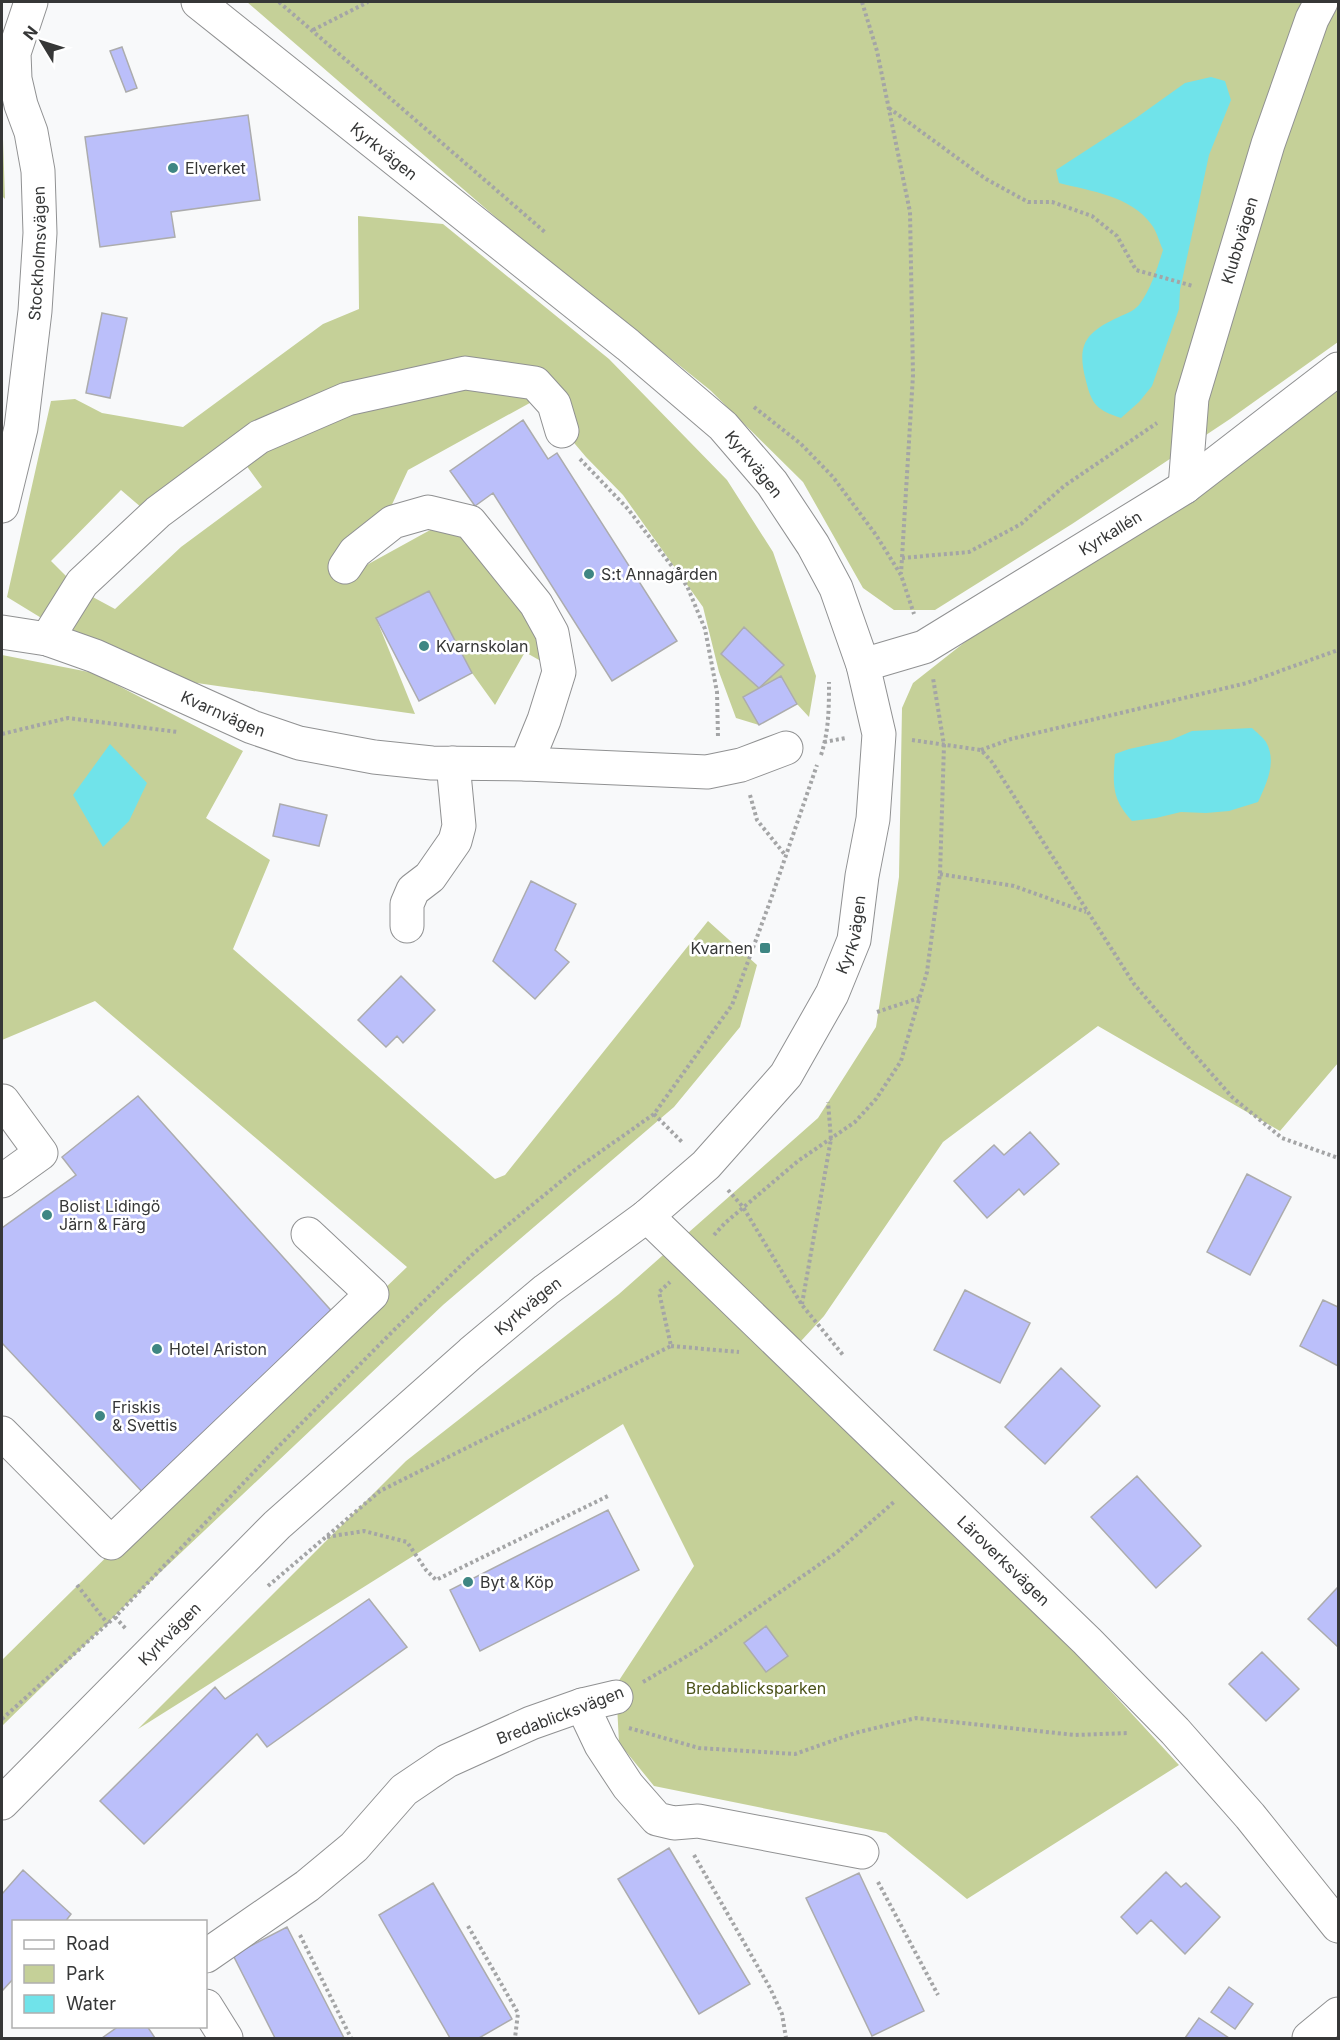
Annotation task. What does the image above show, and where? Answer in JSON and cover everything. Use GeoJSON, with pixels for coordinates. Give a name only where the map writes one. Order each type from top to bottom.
{"type":"FeatureCollection","features":[{"type":"Feature","properties":{"kind":"street","name":"Stockholmsvägen"},"geometry":{"type":"LineString","coordinates":[[2,506],[21,428],[35,311],[40,233],[38,171],[31,132],[21,105],[8,53],[31,2]]}},
{"type":"Feature","properties":{"kind":"street","name":"Kyrkvägen"},"geometry":{"type":"LineString","coordinates":[[2,1803],[286,1517],[453,1368],[546,1290],[647,1216],[706,1165],[786,1076],[832,994],[854,940],[862,876],[873,819],[879,734],[863,665],[836,588],[813,545],[772,483],[723,426],[628,345],[198,2]]}},
{"type":"Feature","properties":{"kind":"street","name":"Klubbvägen"},"geometry":{"type":"LineString","coordinates":[[1185,487],[1192,398],[1268,144],[1312,19],[1321,2]]}},
{"type":"Feature","properties":{"kind":"street","name":"Kyrkallén"},"geometry":{"type":"LineString","coordinates":[[863,665],[924,647],[1185,487],[1338,369]]}},
{"type":"Feature","properties":{"kind":"street"},"geometry":{"type":"LineString","coordinates":[[46,639],[82,583],[158,512],[259,437],[347,399],[465,373],[535,383],[554,404],[562,431]]}},
{"type":"Feature","properties":{"kind":"street"},"geometry":{"type":"LineString","coordinates":[[345,567],[356,552],[393,522],[428,512],[470,522],[536,604],[552,633],[559,672],[544,720],[526,764]]}},
{"type":"Feature","properties":{"kind":"street","name":"Kvarnvägen"},"geometry":{"type":"LineString","coordinates":[[2,632],[46,639],[95,656],[252,727],[299,743],[374,758],[706,772],[741,765],[786,748]]}},
{"type":"Feature","properties":{"kind":"street"},"geometry":{"type":"LineString","coordinates":[[407,926],[407,904],[413,890],[430,877],[455,841],[459,826],[453,763]]}},
{"type":"Feature","properties":{"kind":"street"},"geometry":{"type":"LineString","coordinates":[[2,1102],[41,1153],[2,1181]]}},
{"type":"Feature","properties":{"kind":"street","name":"Läroverksvägen"},"geometry":{"type":"LineString","coordinates":[[647,1216],[1087,1641],[1175,1731],[1250,1816],[1338,1926]]}},
{"type":"Feature","properties":{"kind":"street"},"geometry":{"type":"LineString","coordinates":[[2,1433],[111,1543],[372,1294],[308,1234]]}},
{"type":"Feature","properties":{"kind":"street"},"geometry":{"type":"LineString","coordinates":[[597,1702],[601,1745],[628,1786],[657,1819],[674,1823],[698,1821],[862,1852]]}},
{"type":"Feature","properties":{"kind":"street","name":"Bredablicksvägen"},"geometry":{"type":"LineString","coordinates":[[207,1955],[308,1886],[354,1847],[404,1790],[439,1767],[531,1723],[597,1702]]}},
{"type":"Feature","properties":{"kind":"street"},"geometry":{"type":"LineString","coordinates":[[207,2008],[226,2038]]}},
{"type":"Feature","properties":{"kind":"street"},"geometry":{"type":"LineString","coordinates":[[1309,2038],[1338,2014]]}},
{"type":"Feature","properties":{"kind":"path"},"geometry":{"type":"LineString","coordinates":[[313,30],[368,2]]}},
{"type":"Feature","properties":{"kind":"path"},"geometry":{"type":"LineString","coordinates":[[862,2],[877,51],[910,212],[913,375],[901,575]]}},
{"type":"Feature","properties":{"kind":"path"},"geometry":{"type":"LineString","coordinates":[[888,108],[986,179],[1028,202],[1052,202],[1092,216],[1117,236],[1136,270],[1188,285]]}},
{"type":"Feature","properties":{"kind":"path"},"geometry":{"type":"LineString","coordinates":[[902,558],[969,552],[1021,524],[1064,486],[1145,431],[1192,405]]}},
{"type":"Feature","properties":{"kind":"path"},"geometry":{"type":"LineString","coordinates":[[562,431],[582,463],[628,509],[687,586],[705,629],[717,692],[719,734],[706,772]]}},
{"type":"Feature","properties":{"kind":"path"},"geometry":{"type":"LineString","coordinates":[[944,745],[981,750],[1011,739],[1247,683],[1338,650]]}},
{"type":"Feature","properties":{"kind":"path"},"geometry":{"type":"LineString","coordinates":[[2,1719],[108,1624],[275,1450],[475,1252],[576,1169],[654,1114],[732,1005],[825,742],[829,713],[829,681]]}},
{"type":"Feature","properties":{"kind":"path"},"geometry":{"type":"LineString","coordinates":[[2,734],[68,718],[179,733]]}},
{"type":"Feature","properties":{"kind":"path"},"geometry":{"type":"LineString","coordinates":[[981,750],[992,762],[1134,984],[1232,1096],[1282,1138],[1338,1158]]}},
{"type":"Feature","properties":{"kind":"path"},"geometry":{"type":"LineString","coordinates":[[741,765],[757,820],[786,856]]}},
{"type":"Feature","properties":{"kind":"path"},"geometry":{"type":"LineString","coordinates":[[940,874],[1014,886],[1086,912]]}},
{"type":"Feature","properties":{"kind":"path"},"geometry":{"type":"LineString","coordinates":[[877,1012],[919,998]]}},
{"type":"Feature","properties":{"kind":"path"},"geometry":{"type":"LineString","coordinates":[[802,1305],[831,1139],[828,1102]]}},
{"type":"Feature","properties":{"kind":"path","name":"Bredablicksvägen"},"geometry":{"type":"LineString","coordinates":[[597,1702],[699,1649],[837,1552],[919,1478]]}},
{"type":"Feature","properties":{"kind":"path"},"geometry":{"type":"LineString","coordinates":[[326,1538],[364,1531],[407,1542],[426,1570],[436,1580],[610,1495]]}},
{"type":"Feature","properties":{"kind":"path"},"geometry":{"type":"LineString","coordinates":[[77,1585],[108,1624]]}},
{"type":"Feature","properties":{"kind":"path"},"geometry":{"type":"LineString","coordinates":[[597,1702],[618,1724],[699,1748],[795,1754],[855,1733],[916,1718],[1075,1735],[1175,1731]]}},
{"type":"Feature","properties":{"kind":"path"},"geometry":{"type":"LineString","coordinates":[[693,1852],[770,1988],[782,2014],[786,2038]]}},
{"type":"Feature","properties":{"kind":"path"},"geometry":{"type":"LineString","coordinates":[[862,1852],[938,1995]]}},
{"type":"Feature","properties":{"kind":"path"},"geometry":{"type":"LineString","coordinates":[[468,1926],[518,2013],[515,2038]]}},
{"type":"Feature","properties":{"kind":"path"},"geometry":{"type":"LineString","coordinates":[[300,1935],[351,2038]]}},
{"type":"Feature","properties":{"kind":"green space"},"geometry":{"type":"Polygon","coordinates":[[[247,2],[1338,2],[1338,342],[1230,419],[1072,524],[935,610],[894,610],[863,588],[803,482],[710,390],[507,227],[247,2]]]}},
{"type":"Feature","properties":{"kind":"green space"},"geometry":{"type":"Polygon","coordinates":[[[2,109],[5,199],[2,196],[2,109]]]}},
{"type":"Feature","properties":{"kind":"green space"},"geometry":{"type":"Polygon","coordinates":[[[358,216],[443,224],[609,359],[727,480],[773,552],[816,676],[809,717],[797,704],[759,725],[736,718],[719,672],[703,607],[623,495],[586,457],[537,399],[408,470],[363,567],[432,529],[466,535],[547,639],[546,664],[525,652],[495,705],[472,673],[429,591],[376,618],[415,714],[176,680],[72,632],[89,595],[115,609],[181,547],[262,487],[232,446],[142,508],[121,490],[51,561],[69,579],[43,619],[7,597],[51,401],[75,399],[102,413],[183,427],[323,324],[359,309],[358,216]]]}},
{"type":"Feature","properties":{"kind":"green space","name":"Bredablicksparken"},"geometry":{"type":"Polygon","coordinates":[[[1338,383],[1338,1063],[1280,1131],[1098,1026],[943,1142],[824,1316],[790,1353],[1038,1612],[1179,1765],[967,1899],[886,1833],[654,1786],[619,1743],[616,1685],[694,1566],[623,1424],[138,1729],[406,1461],[619,1294],[818,1118],[876,1027],[899,877],[902,708],[913,683],[979,631],[1338,383]]]}},
{"type":"Feature","properties":{"kind":"green space"},"geometry":{"type":"Polygon","coordinates":[[[2,655],[94,673],[243,751],[206,818],[270,860],[233,949],[495,1179],[505,1175],[708,921],[757,965],[740,1027],[674,1107],[443,1305],[131,1600],[2,1726],[2,1660],[407,1267],[95,1001],[2,1040],[2,655]]]}},
{"type":"Feature","properties":{"kind":"water"},"geometry":{"type":"Polygon","coordinates":[[[1211,77],[1225,81],[1231,100],[1209,155],[1180,290],[1179,309],[1152,386],[1121,418],[1101,409],[1093,401],[1083,368],[1083,348],[1091,334],[1139,305],[1150,286],[1163,250],[1153,227],[1133,207],[1109,196],[1059,183],[1056,170],[1185,83],[1211,77]]]}},
{"type":"Feature","properties":{"kind":"water"},"geometry":{"type":"Polygon","coordinates":[[[1252,728],[1266,742],[1271,757],[1270,772],[1258,802],[1229,811],[1181,812],[1132,821],[1125,813],[1115,790],[1115,754],[1171,740],[1192,731],[1252,728]]]}},
{"type":"Feature","properties":{"kind":"water"},"geometry":{"type":"Polygon","coordinates":[[[110,744],[147,783],[129,821],[103,847],[73,795],[110,744]]]}},
{"type":"Feature","properties":{"kind":"building"},"geometry":{"type":"Polygon","coordinates":[[[122,47],[137,88],[126,92],[110,51],[122,47]]]}},
{"type":"Feature","properties":{"kind":"building","name":"Elverket"},"geometry":{"type":"Polygon","coordinates":[[[248,115],[260,200],[171,212],[175,237],[100,247],[85,137],[248,115]]]}},
{"type":"Feature","properties":{"kind":"building"},"geometry":{"type":"Polygon","coordinates":[[[102,313],[127,318],[110,398],[86,393],[102,313]]]}},
{"type":"Feature","properties":{"kind":"building","name":"S:t Annagården"},"geometry":{"type":"Polygon","coordinates":[[[523,420],[548,459],[557,453],[677,641],[612,681],[493,493],[475,506],[450,471],[523,420]]]}},
{"type":"Feature","properties":{"kind":"building","name":"Kvarnskolan"},"geometry":{"type":"Polygon","coordinates":[[[429,591],[472,673],[419,701],[376,618],[429,591]]]}},
{"type":"Feature","properties":{"kind":"building"},"geometry":{"type":"Polygon","coordinates":[[[744,627],[784,665],[759,688],[721,654],[744,627]]]}},
{"type":"Feature","properties":{"kind":"building"},"geometry":{"type":"Polygon","coordinates":[[[781,676],[797,704],[759,725],[743,697],[781,676]]]}},
{"type":"Feature","properties":{"kind":"building"},"geometry":{"type":"Polygon","coordinates":[[[280,804],[327,815],[319,846],[273,836],[280,804]]]}},
{"type":"Feature","properties":{"kind":"building"},"geometry":{"type":"Polygon","coordinates":[[[531,881],[576,904],[555,950],[569,962],[535,999],[493,961],[531,881]]]}},
{"type":"Feature","properties":{"kind":"building"},"geometry":{"type":"Polygon","coordinates":[[[401,976],[435,1010],[403,1043],[397,1036],[386,1047],[358,1020],[401,976]]]}},
{"type":"Feature","properties":{"kind":"building"},"geometry":{"type":"Polygon","coordinates":[[[138,1096],[337,1317],[147,1497],[2,1343],[2,1228],[76,1175],[62,1157],[138,1096]]]}},
{"type":"Feature","properties":{"kind":"building"},"geometry":{"type":"Polygon","coordinates":[[[1030,1132],[1059,1164],[1024,1195],[1019,1189],[987,1218],[954,1181],[994,1145],[1004,1155],[1030,1132]]]}},
{"type":"Feature","properties":{"kind":"building"},"geometry":{"type":"Polygon","coordinates":[[[1247,1174],[1291,1197],[1250,1275],[1207,1252],[1247,1174]]]}},
{"type":"Feature","properties":{"kind":"building"},"geometry":{"type":"Polygon","coordinates":[[[965,1290],[1030,1323],[1000,1383],[934,1350],[965,1290]]]}},
{"type":"Feature","properties":{"kind":"building"},"geometry":{"type":"Polygon","coordinates":[[[1323,1300],[1338,1307],[1338,1366],[1300,1346],[1323,1300]]]}},
{"type":"Feature","properties":{"kind":"building"},"geometry":{"type":"Polygon","coordinates":[[[1061,1368],[1100,1406],[1045,1464],[1005,1427],[1061,1368]]]}},
{"type":"Feature","properties":{"kind":"building"},"geometry":{"type":"Polygon","coordinates":[[[1137,1476],[1201,1546],[1156,1588],[1091,1517],[1137,1476]]]}},
{"type":"Feature","properties":{"kind":"building"},"geometry":{"type":"Polygon","coordinates":[[[608,1510],[639,1570],[480,1651],[450,1590],[608,1510]]]}},
{"type":"Feature","properties":{"kind":"building"},"geometry":{"type":"Polygon","coordinates":[[[1338,1587],[1338,1647],[1308,1619],[1338,1587]]]}},
{"type":"Feature","properties":{"kind":"building"},"geometry":{"type":"Polygon","coordinates":[[[369,1599],[407,1647],[267,1747],[257,1734],[144,1844],[100,1801],[215,1687],[225,1699],[369,1599]]]}},
{"type":"Feature","properties":{"kind":"building"},"geometry":{"type":"Polygon","coordinates":[[[766,1626],[788,1656],[766,1672],[744,1643],[766,1626]]]}},
{"type":"Feature","properties":{"kind":"building"},"geometry":{"type":"Polygon","coordinates":[[[1262,1652],[1299,1689],[1266,1721],[1229,1684],[1262,1652]]]}},
{"type":"Feature","properties":{"kind":"building"},"geometry":{"type":"Polygon","coordinates":[[[669,1848],[750,1984],[699,2014],[618,1879],[669,1848]]]}},
{"type":"Feature","properties":{"kind":"building"},"geometry":{"type":"Polygon","coordinates":[[[23,1870],[71,1914],[66,1920],[12,1920],[12,1980],[2,1991],[2,1894],[23,1870]]]}},
{"type":"Feature","properties":{"kind":"building"},"geometry":{"type":"Polygon","coordinates":[[[1166,1872],[1181,1887],[1186,1883],[1220,1917],[1185,1954],[1151,1920],[1137,1934],[1121,1917],[1166,1872]]]}},
{"type":"Feature","properties":{"kind":"building"},"geometry":{"type":"Polygon","coordinates":[[[859,1873],[924,2011],[872,2036],[806,1898],[859,1873]]]}},
{"type":"Feature","properties":{"kind":"building"},"geometry":{"type":"Polygon","coordinates":[[[433,1883],[512,2019],[479,2038],[450,2038],[379,1915],[433,1883]]]}},
{"type":"Feature","properties":{"kind":"building"},"geometry":{"type":"Polygon","coordinates":[[[287,1927],[344,2038],[275,2038],[233,1955],[287,1927]]]}},
{"type":"Feature","properties":{"kind":"building"},"geometry":{"type":"Polygon","coordinates":[[[1229,1987],[1253,2004],[1235,2029],[1211,2012],[1229,1987]]]}},
{"type":"Feature","properties":{"kind":"building"},"geometry":{"type":"Polygon","coordinates":[[[1199,2018],[1229,2038],[1185,2038],[1199,2018]]]}},
{"type":"Feature","properties":{"kind":"building"},"geometry":{"type":"Polygon","coordinates":[[[116,2028],[148,2028],[155,2038],[102,2038],[116,2028]]]}},
{"type":"Feature","properties":{"kind":"place","name":"Elverket"},"geometry":{"type":"Point","coordinates":[173,168]}},
{"type":"Feature","properties":{"kind":"place","name":"S:t Annagården"},"geometry":{"type":"Point","coordinates":[589,574]}},
{"type":"Feature","properties":{"kind":"place","name":"Kvarnskolan"},"geometry":{"type":"Point","coordinates":[424,646]}},
{"type":"Feature","properties":{"kind":"place","name":"Kvarnen"},"geometry":{"type":"Point","coordinates":[765,948]}},
{"type":"Feature","properties":{"kind":"place","name":"Bolist Lidingö Järn & Färg"},"geometry":{"type":"Point","coordinates":[47,1215]}},
{"type":"Feature","properties":{"kind":"place","name":"Hotel Ariston"},"geometry":{"type":"Point","coordinates":[157,1349]}},
{"type":"Feature","properties":{"kind":"place","name":"Friskis & Svettis"},"geometry":{"type":"Point","coordinates":[100,1416]}},
{"type":"Feature","properties":{"kind":"place","name":"Byt & Köp"},"geometry":{"type":"Point","coordinates":[468,1582]}}]}
